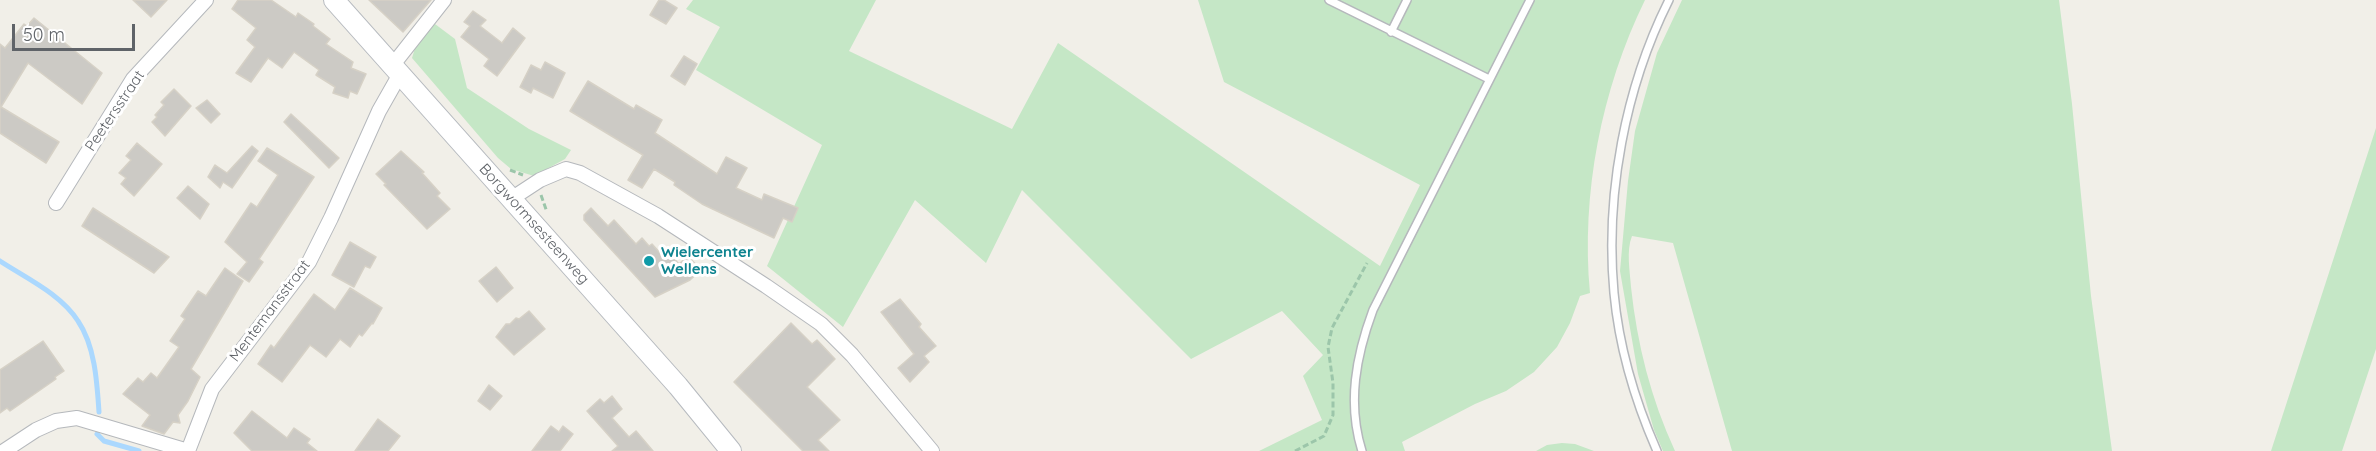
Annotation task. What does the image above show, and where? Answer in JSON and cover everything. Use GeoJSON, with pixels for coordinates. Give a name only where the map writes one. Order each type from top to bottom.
{"type":"FeatureCollection","features":[{"type":"Feature","properties":{"kind":"main road","name":"Borgwormsesteenweg"},"geometry":{"type":"LineString","coordinates":[[334,0],[678,386],[731,451]]}},
{"type":"Feature","properties":{"kind":"street","name":"Peetersstraat"},"geometry":{"type":"LineString","coordinates":[[56,203],[133,79],[206,0]]}},
{"type":"Feature","properties":{"kind":"street","name":"Mentemansstraat"},"geometry":{"type":"LineString","coordinates":[[188,451],[212,388],[309,262],[331,218],[396,70],[444,0]]}},
{"type":"Feature","properties":{"kind":"street"},"geometry":{"type":"LineString","coordinates":[[511,199],[540,180],[566,170],[580,172],[658,216],[821,324],[852,354],[932,451]]}},
{"type":"Feature","properties":{"kind":"street"},"geometry":{"type":"LineString","coordinates":[[4,451],[36,430],[56,421],[77,418],[188,451]]}},
{"type":"Feature","properties":{"kind":"lane"},"geometry":{"type":"LineString","coordinates":[[1329,0],[1489,79]]}},
{"type":"Feature","properties":{"kind":"lane"},"geometry":{"type":"LineString","coordinates":[[1391,32],[1407,0]]}},
{"type":"Feature","properties":{"kind":"lane"},"geometry":{"type":"LineString","coordinates":[[1362,451],[1355,418],[1354,395],[1364,335],[1373,310],[1530,0]]}},
{"type":"Feature","properties":{"kind":"lane"},"geometry":{"type":"LineString","coordinates":[[1657,451],[1632,385],[1620,333],[1614,294],[1612,250],[1619,164],[1635,90],[1644,60],[1669,0]]}},
{"type":"Feature","properties":{"kind":"path"},"geometry":{"type":"LineString","coordinates":[[1295,451],[1324,435],[1333,415],[1333,383],[1328,346],[1332,328],[1367,263]]}},
{"type":"Feature","properties":{"kind":"green space"},"geometry":{"type":"Polygon","coordinates":[[[693,0],[876,0],[849,51],[1012,129],[1058,43],[1380,266],[1420,185],[1224,82],[1198,0],[1645,0],[1617,70],[1598,143],[1589,218],[1590,293],[1580,296],[1570,323],[1557,347],[1534,372],[1506,391],[1475,404],[1402,442],[1405,451],[1259,451],[1322,420],[1303,376],[1323,355],[1282,311],[1191,359],[1022,190],[986,263],[915,200],[843,327],[767,266],[822,145],[696,70],[720,27],[686,9],[693,0]]]}},
{"type":"Feature","properties":{"kind":"green space"},"geometry":{"type":"Polygon","coordinates":[[[1682,0],[2059,0],[2091,296],[2112,451],[1732,451],[1673,243],[1632,236],[1629,261],[1637,329],[1652,391],[1675,451],[1663,451],[1654,430],[1638,374],[1620,271],[1635,131],[1657,53],[1682,0]]]}},
{"type":"Feature","properties":{"kind":"green space"},"geometry":{"type":"Polygon","coordinates":[[[435,24],[455,39],[467,88],[529,129],[571,150],[565,159],[534,176],[511,169],[498,158],[412,58],[416,45],[435,24]]]}},
{"type":"Feature","properties":{"kind":"green space"},"geometry":{"type":"Polygon","coordinates":[[[2376,128],[2376,349],[2342,451],[2271,451],[2376,128]]]}},
{"type":"Feature","properties":{"kind":"green space"},"geometry":{"type":"Polygon","coordinates":[[[1575,444],[1594,451],[1536,451],[1547,445],[1575,444]]]}},
{"type":"Feature","properties":{"kind":"building"},"geometry":{"type":"Polygon","coordinates":[[[133,0],[167,0],[151,17],[133,0]]]}},
{"type":"Feature","properties":{"kind":"building"},"geometry":{"type":"Polygon","coordinates":[[[238,0],[271,0],[296,17],[298,13],[314,24],[313,26],[330,39],[326,44],[353,62],[351,68],[366,74],[357,94],[350,91],[348,98],[333,93],[335,87],[316,75],[319,70],[294,52],[282,68],[268,58],[251,82],[236,73],[255,47],[247,40],[256,28],[232,9],[238,0]]]}},
{"type":"Feature","properties":{"kind":"building"},"geometry":{"type":"Polygon","coordinates":[[[369,0],[431,0],[403,32],[369,0]]]}},
{"type":"Feature","properties":{"kind":"building"},"geometry":{"type":"Polygon","coordinates":[[[659,0],[664,0],[677,8],[666,24],[650,15],[659,0]]]}},
{"type":"Feature","properties":{"kind":"building"},"geometry":{"type":"Polygon","coordinates":[[[473,11],[486,20],[480,26],[502,43],[513,28],[525,38],[497,76],[484,66],[489,59],[461,37],[470,26],[464,22],[473,11]]]}},
{"type":"Feature","properties":{"kind":"building"},"geometry":{"type":"Polygon","coordinates":[[[34,18],[102,73],[82,104],[28,63],[1,107],[59,142],[46,163],[0,133],[0,44],[5,48],[24,24],[27,26],[34,18]]]}},
{"type":"Feature","properties":{"kind":"building"},"geometry":{"type":"Polygon","coordinates":[[[684,56],[697,64],[685,85],[671,76],[684,56]]]}},
{"type":"Feature","properties":{"kind":"building"},"geometry":{"type":"Polygon","coordinates":[[[545,62],[565,73],[553,98],[533,88],[531,93],[520,87],[531,65],[541,70],[545,62]]]}},
{"type":"Feature","properties":{"kind":"building"},"geometry":{"type":"Polygon","coordinates":[[[588,81],[634,109],[636,105],[662,120],[655,133],[717,174],[726,157],[747,168],[736,188],[762,200],[764,194],[798,208],[792,222],[783,218],[774,238],[702,204],[674,185],[675,182],[654,169],[642,188],[628,180],[643,155],[570,111],[588,81]]]}},
{"type":"Feature","properties":{"kind":"building"},"geometry":{"type":"Polygon","coordinates":[[[174,89],[191,106],[165,136],[152,122],[164,105],[161,102],[174,89]]]}},
{"type":"Feature","properties":{"kind":"building"},"geometry":{"type":"Polygon","coordinates":[[[207,100],[220,114],[211,123],[196,108],[207,100]]]}},
{"type":"Feature","properties":{"kind":"building"},"geometry":{"type":"Polygon","coordinates":[[[291,114],[339,158],[329,168],[284,122],[291,114]]]}},
{"type":"Feature","properties":{"kind":"building"},"geometry":{"type":"Polygon","coordinates":[[[137,143],[162,164],[134,196],[121,184],[126,178],[119,173],[131,160],[126,156],[137,143]]]}},
{"type":"Feature","properties":{"kind":"building"},"geometry":{"type":"Polygon","coordinates":[[[252,146],[258,151],[232,188],[223,182],[220,188],[208,177],[215,165],[227,173],[252,146]]]}},
{"type":"Feature","properties":{"kind":"building"},"geometry":{"type":"Polygon","coordinates":[[[267,148],[314,177],[259,259],[263,262],[249,282],[237,274],[247,262],[225,242],[251,203],[257,207],[278,175],[258,161],[267,148]]]}},
{"type":"Feature","properties":{"kind":"building"},"geometry":{"type":"Polygon","coordinates":[[[401,151],[424,172],[422,173],[440,193],[437,196],[450,209],[427,229],[376,174],[401,151]]]}},
{"type":"Feature","properties":{"kind":"building"},"geometry":{"type":"Polygon","coordinates":[[[188,186],[209,204],[200,219],[177,198],[188,186]]]}},
{"type":"Feature","properties":{"kind":"building"},"geometry":{"type":"Polygon","coordinates":[[[93,208],[169,257],[154,273],[82,226],[93,208]]]}},
{"type":"Feature","properties":{"kind":"building","name":"Wielercenter Wellens"},"geometry":{"type":"Polygon","coordinates":[[[591,208],[608,226],[614,220],[636,244],[642,238],[649,246],[652,244],[661,254],[664,252],[667,256],[670,254],[679,264],[688,256],[701,270],[690,280],[655,297],[584,220],[584,215],[591,208]]]}},
{"type":"Feature","properties":{"kind":"building"},"geometry":{"type":"Polygon","coordinates":[[[350,242],[376,257],[370,268],[365,266],[354,287],[332,275],[350,242]]]}},
{"type":"Feature","properties":{"kind":"building"},"geometry":{"type":"Polygon","coordinates":[[[496,267],[513,288],[497,302],[479,281],[496,267]]]}},
{"type":"Feature","properties":{"kind":"building"},"geometry":{"type":"Polygon","coordinates":[[[225,268],[243,281],[191,369],[200,377],[178,415],[180,423],[173,422],[164,434],[142,426],[150,415],[123,394],[138,378],[143,382],[151,373],[157,378],[179,347],[170,341],[185,319],[181,316],[198,291],[206,296],[225,268]]]}},
{"type":"Feature","properties":{"kind":"building"},"geometry":{"type":"Polygon","coordinates":[[[350,288],[382,308],[373,324],[362,336],[359,334],[350,347],[340,339],[326,357],[310,345],[282,382],[258,364],[271,345],[274,348],[314,294],[335,310],[350,288]]]}},
{"type":"Feature","properties":{"kind":"building"},"geometry":{"type":"Polygon","coordinates":[[[900,299],[921,324],[919,327],[936,346],[924,356],[929,362],[910,382],[898,368],[914,354],[881,312],[900,299]]]}},
{"type":"Feature","properties":{"kind":"building"},"geometry":{"type":"Polygon","coordinates":[[[529,311],[545,329],[514,355],[496,337],[506,324],[510,324],[516,318],[519,319],[529,311]]]}},
{"type":"Feature","properties":{"kind":"building"},"geometry":{"type":"Polygon","coordinates":[[[791,323],[812,344],[817,340],[835,359],[807,387],[840,420],[818,440],[829,451],[803,451],[734,382],[791,323]]]}},
{"type":"Feature","properties":{"kind":"building"},"geometry":{"type":"Polygon","coordinates":[[[43,341],[64,371],[10,411],[7,408],[0,413],[0,370],[43,341]]]}},
{"type":"Feature","properties":{"kind":"building"},"geometry":{"type":"Polygon","coordinates":[[[489,385],[502,396],[490,410],[478,401],[489,385]]]}},
{"type":"Feature","properties":{"kind":"building"},"geometry":{"type":"Polygon","coordinates":[[[612,396],[622,409],[612,418],[629,437],[636,431],[653,451],[612,451],[618,446],[587,411],[600,399],[604,403],[612,396]]]}},
{"type":"Feature","properties":{"kind":"building"},"geometry":{"type":"Polygon","coordinates":[[[252,411],[287,438],[294,428],[310,439],[307,443],[317,451],[252,451],[234,433],[252,411]]]}},
{"type":"Feature","properties":{"kind":"building"},"geometry":{"type":"Polygon","coordinates":[[[378,419],[400,436],[388,451],[355,451],[378,419]]]}},
{"type":"Feature","properties":{"kind":"building"},"geometry":{"type":"Polygon","coordinates":[[[551,426],[559,432],[563,426],[573,434],[560,451],[532,451],[551,426]]]}},
{"type":"Feature","properties":{"kind":"waterway"},"geometry":{"type":"LineString","coordinates":[[0,261],[53,295],[71,311],[78,321],[92,353],[99,412]]}},
{"type":"Feature","properties":{"kind":"waterway"},"geometry":{"type":"LineString","coordinates":[[97,434],[104,441],[139,451]]}},
{"type":"Feature","properties":{"kind":"place","name":"Wielercenter Wellens"},"geometry":{"type":"Point","coordinates":[649,261]}}]}
